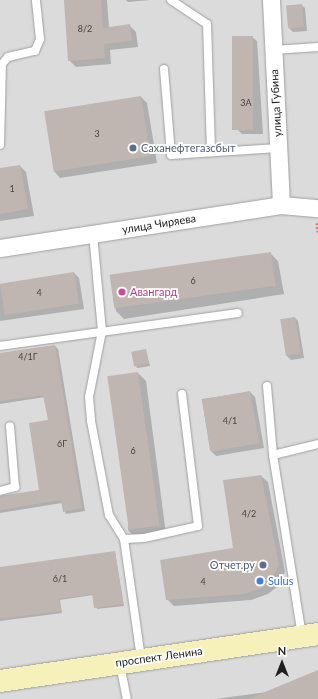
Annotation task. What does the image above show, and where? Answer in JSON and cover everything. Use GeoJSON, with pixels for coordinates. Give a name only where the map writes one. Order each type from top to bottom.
{"type":"FeatureCollection","features":[{"type":"Feature","properties":{"kind":"main road","name":"проспект Ленина"},"geometry":{"type":"LineString","coordinates":[[0,680],[310,635]]}},
{"type":"Feature","properties":{"kind":"street","name":"улица Губина"},"geometry":{"type":"LineString","coordinates":[[271,0],[281,205]]}},
{"type":"Feature","properties":{"kind":"street","name":"улица Чиряева"},"geometry":{"type":"LineString","coordinates":[[0,248],[281,205],[318,208]]}},
{"type":"Feature","properties":{"kind":"lane"},"geometry":{"type":"LineString","coordinates":[[0,145],[2,64],[8,57],[35,51],[40,39],[36,0]]}},
{"type":"Feature","properties":{"kind":"lane"},"geometry":{"type":"LineString","coordinates":[[171,0],[207,24],[211,152]]}},
{"type":"Feature","properties":{"kind":"lane"},"geometry":{"type":"LineString","coordinates":[[273,50],[318,47]]}},
{"type":"Feature","properties":{"kind":"lane"},"geometry":{"type":"LineString","coordinates":[[164,69],[172,155],[278,148]]}},
{"type":"Feature","properties":{"kind":"lane"},"geometry":{"type":"LineString","coordinates":[[93,234],[102,331],[89,397],[91,421],[109,515],[124,539],[142,660]]}},
{"type":"Feature","properties":{"kind":"lane"},"geometry":{"type":"LineString","coordinates":[[0,346],[238,313]]}},
{"type":"Feature","properties":{"kind":"lane"},"geometry":{"type":"LineString","coordinates":[[267,386],[273,455],[310,635]]}},
{"type":"Feature","properties":{"kind":"lane"},"geometry":{"type":"LineString","coordinates":[[124,539],[198,526],[182,394]]}},
{"type":"Feature","properties":{"kind":"lane"},"geometry":{"type":"LineString","coordinates":[[0,492],[15,487],[10,426]]}},
{"type":"Feature","properties":{"kind":"lane"},"geometry":{"type":"LineString","coordinates":[[273,455],[318,444]]}},
{"type":"Feature","properties":{"kind":"lane"},"geometry":{"type":"LineString","coordinates":[[120,663],[127,699]]}},
{"type":"Feature","properties":{"kind":"shaded area"},"geometry":{"type":"Polygon","coordinates":[[[0,0],[318,0],[318,699],[0,699],[0,0]]]}},
{"type":"Feature","properties":{"kind":"building"},"geometry":{"type":"Polygon","coordinates":[[[64,0],[101,0],[103,28],[130,24],[132,41],[104,44],[105,58],[68,61],[64,0]]]}},
{"type":"Feature","properties":{"kind":"building"},"geometry":{"type":"Polygon","coordinates":[[[302,4],[304,27],[288,28],[286,5],[302,4]]]}},
{"type":"Feature","properties":{"kind":"building"},"geometry":{"type":"Polygon","coordinates":[[[232,36],[253,36],[253,130],[232,130],[232,36]]]}},
{"type":"Feature","properties":{"kind":"building"},"geometry":{"type":"Polygon","coordinates":[[[141,96],[151,156],[54,172],[44,111],[141,96]]]}},
{"type":"Feature","properties":{"kind":"building"},"geometry":{"type":"Polygon","coordinates":[[[20,165],[28,209],[0,214],[0,168],[20,165]]]}},
{"type":"Feature","properties":{"kind":"building"},"geometry":{"type":"Polygon","coordinates":[[[271,252],[276,286],[114,308],[110,275],[271,252]]]}},
{"type":"Feature","properties":{"kind":"building"},"geometry":{"type":"Polygon","coordinates":[[[74,272],[79,304],[5,315],[0,284],[74,272]]]}},
{"type":"Feature","properties":{"kind":"building"},"geometry":{"type":"Polygon","coordinates":[[[295,317],[301,354],[286,356],[280,319],[295,317]]]}},
{"type":"Feature","properties":{"kind":"building"},"geometry":{"type":"Polygon","coordinates":[[[55,345],[82,508],[63,512],[61,500],[0,510],[0,496],[39,490],[29,423],[48,420],[43,395],[0,401],[0,353],[55,345]]]}},
{"type":"Feature","properties":{"kind":"building"},"geometry":{"type":"Polygon","coordinates":[[[146,349],[149,364],[134,367],[131,352],[146,349]]]}},
{"type":"Feature","properties":{"kind":"building"},"geometry":{"type":"Polygon","coordinates":[[[138,372],[160,525],[129,530],[107,376],[138,372]]]}},
{"type":"Feature","properties":{"kind":"building"},"geometry":{"type":"Polygon","coordinates":[[[250,391],[259,443],[211,452],[202,400],[250,391]]]}},
{"type":"Feature","properties":{"kind":"building"},"geometry":{"type":"Polygon","coordinates":[[[261,475],[279,565],[271,580],[262,588],[244,594],[166,600],[160,560],[233,548],[223,480],[261,475]]]}},
{"type":"Feature","properties":{"kind":"building"},"geometry":{"type":"Polygon","coordinates":[[[115,551],[123,604],[94,608],[92,594],[59,599],[61,611],[0,619],[0,567],[115,551]]]}},
{"type":"Feature","properties":{"kind":"building"},"geometry":{"type":"Polygon","coordinates":[[[318,670],[318,699],[248,699],[318,670]]]}},
{"type":"Feature","properties":{"kind":"place","name":"Саханефтегазсбыт"},"geometry":{"type":"Point","coordinates":[133,148]}},
{"type":"Feature","properties":{"kind":"place","name":"Авангард"},"geometry":{"type":"Point","coordinates":[122,292]}},
{"type":"Feature","properties":{"kind":"place","name":"Отчет.ру"},"geometry":{"type":"Point","coordinates":[263,565]}},
{"type":"Feature","properties":{"kind":"place","name":"Sulus"},"geometry":{"type":"Point","coordinates":[260,581]}}]}
